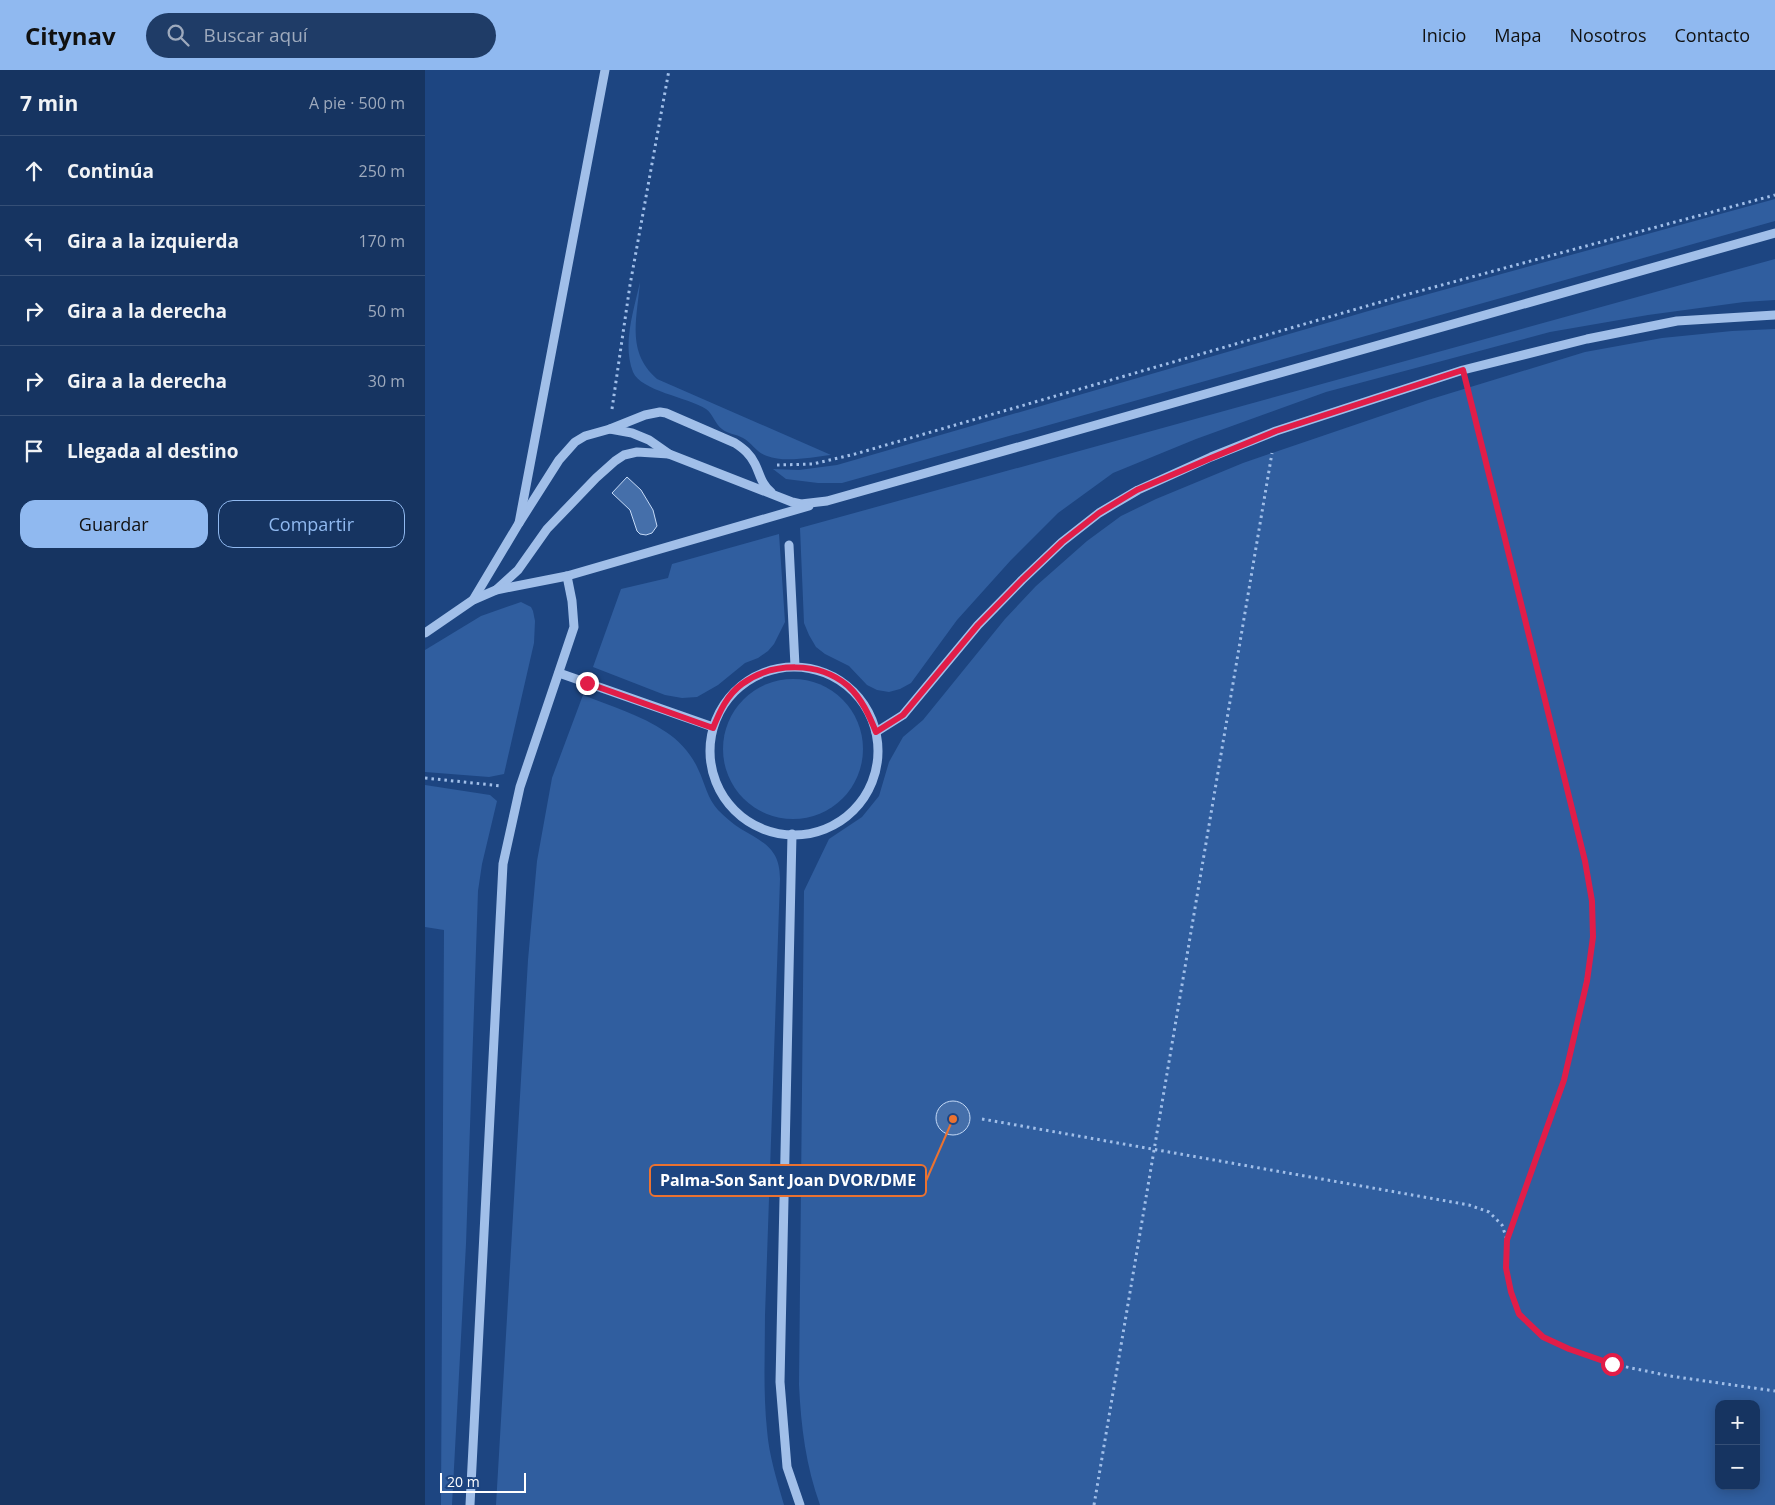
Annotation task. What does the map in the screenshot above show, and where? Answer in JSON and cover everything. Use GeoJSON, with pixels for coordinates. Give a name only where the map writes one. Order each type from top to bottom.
{"type":"FeatureCollection","features":[{"type":"Feature","properties":{"kind":"street"},"geometry":{"type":"LineString","coordinates":[[519,523],[605,70]]}},
{"type":"Feature","properties":{"kind":"street"},"geometry":{"type":"LineString","coordinates":[[425,633],[473,600],[497,590],[567,576],[1775,233]]}},
{"type":"Feature","properties":{"kind":"street"},"geometry":{"type":"LineString","coordinates":[[876,732],[903,715],[991,612],[1062,542],[1099,513],[1137,490],[1276,431],[1463,370],[1587,339],[1677,321],[1775,315]]}},
{"type":"Feature","properties":{"kind":"street"},"geometry":{"type":"LineString","coordinates":[[473,600],[519,523],[567,450],[585,436],[610,429],[653,412],[666,413],[735,443],[744,449],[756,466],[763,484],[777,497]]}},
{"type":"Feature","properties":{"kind":"street"},"geometry":{"type":"LineString","coordinates":[[610,429],[632,433],[649,440],[669,454],[777,497],[801,504],[827,501]]}},
{"type":"Feature","properties":{"kind":"street"},"geometry":{"type":"LineString","coordinates":[[497,590],[518,570],[547,529],[615,461],[625,455],[637,452],[669,454]]}},
{"type":"Feature","properties":{"kind":"street"},"geometry":{"type":"LineString","coordinates":[[789,545],[795,666]]}},
{"type":"Feature","properties":{"kind":"street"},"geometry":{"type":"LineString","coordinates":[[470,1505],[503,864],[520,787],[575,627],[573,601],[567,576]]}},
{"type":"Feature","properties":{"kind":"street"},"geometry":{"type":"LineString","coordinates":[[795,666],[823,671],[848,686],[865,707],[876,732],[878,758],[871,785],[856,807],[835,824],[810,833],[783,834],[757,827],[735,811],[718,788],[710,760],[713,728],[722,705],[741,684],[766,670],[795,666]]}},
{"type":"Feature","properties":{"kind":"street"},"geometry":{"type":"LineString","coordinates":[[559,673],[713,728]]}},
{"type":"Feature","properties":{"kind":"street"},"geometry":{"type":"LineString","coordinates":[[792,834],[779,1382],[787,1467],[800,1505]]}},
{"type":"Feature","properties":{"kind":"path"},"geometry":{"type":"LineString","coordinates":[[610,429],[630,285],[669,70]]}},
{"type":"Feature","properties":{"kind":"path"},"geometry":{"type":"LineString","coordinates":[[756,466],[813,464],[855,454],[1396,298],[1775,195]]}},
{"type":"Feature","properties":{"kind":"path"},"geometry":{"type":"LineString","coordinates":[[1463,370],[1585,861],[1592,901],[1593,937],[1587,981],[1564,1080],[1507,1240],[1506,1268],[1511,1292],[1519,1314],[1543,1337],[1569,1349],[1612,1364],[1670,1376],[1775,1392]]}},
{"type":"Feature","properties":{"kind":"path"},"geometry":{"type":"LineString","coordinates":[[1094,1505],[1276,431]]}},
{"type":"Feature","properties":{"kind":"path"},"geometry":{"type":"LineString","coordinates":[[425,778],[520,787]]}},
{"type":"Feature","properties":{"kind":"path"},"geometry":{"type":"LineString","coordinates":[[982,1119],[1469,1205],[1489,1212],[1502,1225],[1507,1240]]}},
{"type":"Feature","properties":{"kind":"shaded area"},"geometry":{"type":"Polygon","coordinates":[[[1775,199],[1775,221],[842,483],[818,483],[786,479],[773,469],[799,470],[837,465],[1403,301],[1775,199]]]}},
{"type":"Feature","properties":{"kind":"shaded area"},"geometry":{"type":"Polygon","coordinates":[[[1775,259],[1775,300],[1744,302],[1648,315],[1550,332],[1326,392],[1196,439],[1113,473],[1058,513],[1011,560],[957,620],[911,683],[900,689],[889,692],[877,690],[867,685],[849,666],[825,654],[816,647],[804,623],[800,528],[1775,259]]]}},
{"type":"Feature","properties":{"kind":"shaded area"},"geometry":{"type":"Polygon","coordinates":[[[640,282],[636,322],[637,346],[647,369],[657,379],[831,455],[790,459],[767,456],[760,453],[743,438],[722,429],[706,409],[655,389],[638,379],[633,372],[630,361],[629,339],[632,315],[640,282]]]}},
{"type":"Feature","properties":{"kind":"shaded area"},"geometry":{"type":"Polygon","coordinates":[[[1775,329],[1775,1505],[820,1505],[811,1476],[805,1446],[799,1385],[804,891],[829,839],[862,817],[879,796],[889,762],[903,737],[923,720],[1005,619],[1036,586],[1087,541],[1121,516],[1156,499],[1243,463],[1428,400],[1585,352],[1662,338],[1775,329]]]}},
{"type":"Feature","properties":{"kind":"shaded area"},"geometry":{"type":"Polygon","coordinates":[[[779,534],[785,622],[774,644],[768,651],[758,658],[745,663],[718,685],[697,697],[682,698],[665,695],[593,667],[621,589],[668,578],[672,564],[779,534]]]}},
{"type":"Feature","properties":{"kind":"shaded area"},"geometry":{"type":"Polygon","coordinates":[[[521,602],[531,607],[533,611],[535,621],[534,643],[504,774],[489,777],[425,772],[425,650],[481,616],[521,602]]]}},
{"type":"Feature","properties":{"kind":"shaded area"},"geometry":{"type":"Polygon","coordinates":[[[793,679],[807,680],[820,684],[843,699],[858,722],[862,735],[862,763],[858,776],[843,799],[820,814],[807,818],[793,819],[779,818],[766,814],[743,799],[728,776],[724,763],[723,749],[724,735],[728,722],[743,699],[766,684],[779,680],[793,679]]]}},
{"type":"Feature","properties":{"kind":"shaded area"},"geometry":{"type":"Polygon","coordinates":[[[583,695],[625,711],[656,726],[676,739],[692,758],[714,805],[735,825],[764,843],[774,854],[779,869],[765,1315],[765,1387],[768,1440],[784,1505],[496,1505],[528,960],[537,861],[552,778],[583,695]]]}},
{"type":"Feature","properties":{"kind":"shaded area"},"geometry":{"type":"Polygon","coordinates":[[[425,785],[490,795],[497,801],[482,864],[478,891],[466,1244],[452,1505],[441,1505],[444,930],[425,927],[425,785]]]}},
{"type":"Feature","properties":{"kind":"building"},"geometry":{"type":"Polygon","coordinates":[[[627,477],[641,490],[653,510],[657,526],[652,533],[646,535],[640,534],[637,531],[630,510],[612,493],[627,477]]]}},
{"type":"Feature","properties":{"kind":"building"},"geometry":{"type":"Polygon","coordinates":[[[953,1101],[965,1106],[970,1118],[965,1130],[953,1135],[941,1130],[936,1118],[941,1106],[953,1101]]]}},
{"type":"Feature","properties":{"kind":"place","name":"Palma-Son Sant Joan DVOR/DME"},"geometry":{"type":"Point","coordinates":[953,1119]}},
{"type":"Feature","properties":{"kind":"route"},"geometry":{"type":"LineString","coordinates":[[587,683],[713,728],[722,705],[741,684],[766,670],[795,666],[823,671],[848,686],[865,707],[876,732],[903,715],[978,625],[1062,542],[1099,513],[1137,490],[1276,431],[1463,370],[1585,861],[1592,901],[1593,937],[1587,981],[1564,1080],[1507,1240],[1506,1268],[1511,1292],[1519,1314],[1543,1337],[1569,1349],[1612,1364]]}}]}
